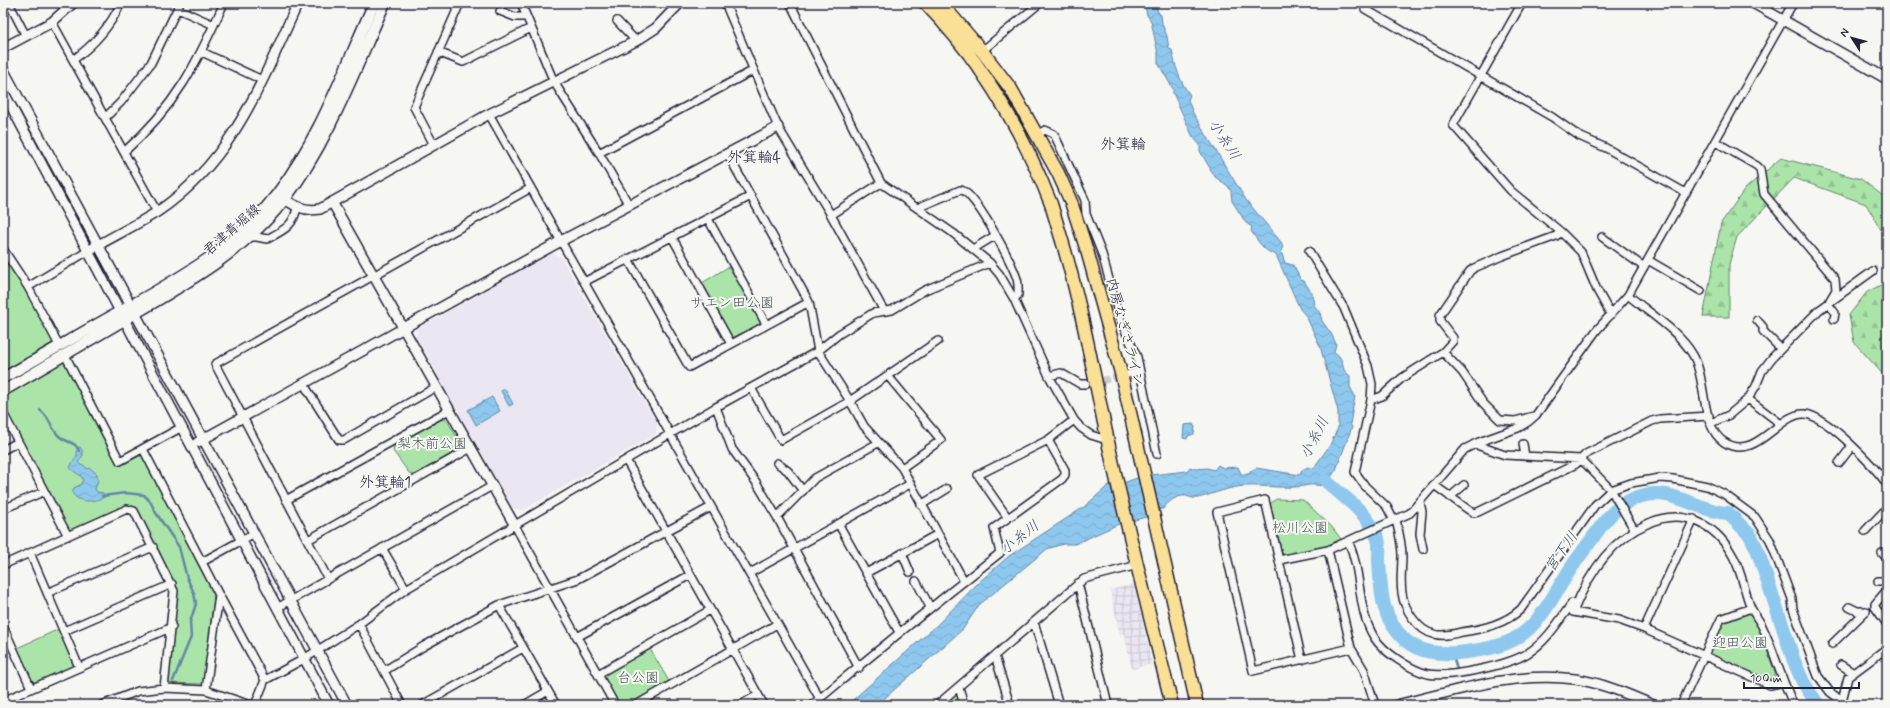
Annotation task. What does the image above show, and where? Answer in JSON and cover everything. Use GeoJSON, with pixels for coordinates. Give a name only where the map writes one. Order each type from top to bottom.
{"type":"FeatureCollection","features":[{"type":"Feature","properties":{"kind":"highway"},"geometry":{"type":"LineString","coordinates":[[925,3],[956,37],[992,87],[1010,117],[1032,161],[1051,205],[1080,308],[1107,440],[1172,705]]}},
{"type":"Feature","properties":{"kind":"highway","name":"内房なぎさライン"},"geometry":{"type":"LineString","coordinates":[[940,3],[982,50],[1011,90],[1058,173],[1070,202],[1102,304],[1121,373],[1197,705]]}},
{"type":"Feature","properties":{"kind":"main road","name":"君津青堀線"},"geometry":{"type":"LineString","coordinates":[[132,310],[217,252],[240,234],[264,210],[281,196],[324,115],[374,3]]}},
{"type":"Feature","properties":{"kind":"main road","name":"君津青堀線"},"geometry":{"type":"LineString","coordinates":[[3,391],[63,351],[123,315],[189,282],[223,260],[249,237],[281,196],[304,171],[332,122],[385,3]]}},
{"type":"Feature","properties":{"kind":"main road","name":"君津青堀線"},"geometry":{"type":"LineString","coordinates":[[3,378],[63,351]]}},
{"type":"Feature","properties":{"kind":"street"},"geometry":{"type":"LineString","coordinates":[[9,3],[26,36]]}},
{"type":"Feature","properties":{"kind":"street"},"geometry":{"type":"LineString","coordinates":[[3,48],[52,22],[73,3]]}},
{"type":"Feature","properties":{"kind":"street"},"geometry":{"type":"LineString","coordinates":[[73,60],[95,42],[112,20],[121,3]]}},
{"type":"Feature","properties":{"kind":"street"},"geometry":{"type":"LineString","coordinates":[[124,152],[143,135],[167,107],[186,80],[202,52],[224,3]]}},
{"type":"Feature","properties":{"kind":"street"},"geometry":{"type":"LineString","coordinates":[[28,287],[157,212],[193,182],[221,151],[246,114],[298,3]]}},
{"type":"Feature","properties":{"kind":"street"},"geometry":{"type":"LineString","coordinates":[[434,145],[414,107],[460,3]]}},
{"type":"Feature","properties":{"kind":"street"},"geometry":{"type":"LineString","coordinates":[[520,3],[554,82],[600,153],[629,204]]}},
{"type":"Feature","properties":{"kind":"street"},"geometry":{"type":"LineString","coordinates":[[281,196],[297,207],[310,210],[320,208],[490,114],[636,41],[656,28],[680,3]]}},
{"type":"Feature","properties":{"kind":"street"},"geometry":{"type":"LineString","coordinates":[[725,3],[778,127],[831,215],[884,311]]}},
{"type":"Feature","properties":{"kind":"street"},"geometry":{"type":"LineString","coordinates":[[790,3],[881,183],[973,249],[990,263],[1000,275],[1014,300],[1049,376],[1074,420],[1081,428],[1091,435],[1107,440]]}},
{"type":"Feature","properties":{"kind":"street"},"geometry":{"type":"LineString","coordinates":[[982,50],[1040,3]]}},
{"type":"Feature","properties":{"kind":"street"},"geometry":{"type":"LineString","coordinates":[[1522,3],[1453,125],[1511,191],[1561,232],[1581,252],[1597,290],[1611,315]]}},
{"type":"Feature","properties":{"kind":"street"},"geometry":{"type":"LineString","coordinates":[[1753,3],[1887,79]]}},
{"type":"Feature","properties":{"kind":"street"},"geometry":{"type":"LineString","coordinates":[[1279,560],[1328,550],[1410,513],[1465,449],[1474,444],[1518,428],[1536,415],[1579,353],[1628,296],[1793,3]]}},
{"type":"Feature","properties":{"kind":"street"},"geometry":{"type":"LineString","coordinates":[[105,118],[121,102],[151,63],[179,6],[214,25]]}},
{"type":"Feature","properties":{"kind":"street"},"geometry":{"type":"LineString","coordinates":[[1365,10],[1552,117],[1579,136],[1606,148],[1686,193]]}},
{"type":"Feature","properties":{"kind":"street"},"geometry":{"type":"LineString","coordinates":[[500,11],[516,17],[526,17]]}},
{"type":"Feature","properties":{"kind":"street"},"geometry":{"type":"LineString","coordinates":[[618,21],[636,41]]}},
{"type":"Feature","properties":{"kind":"street"},"geometry":{"type":"LineString","coordinates":[[52,22],[157,212]]}},
{"type":"Feature","properties":{"kind":"street"},"geometry":{"type":"LineString","coordinates":[[438,52],[463,62],[531,28]]}},
{"type":"Feature","properties":{"kind":"street"},"geometry":{"type":"LineString","coordinates":[[202,52],[262,80]]}},
{"type":"Feature","properties":{"kind":"street"},"geometry":{"type":"LineString","coordinates":[[3,69],[97,246],[347,705]]}},
{"type":"Feature","properties":{"kind":"street"},"geometry":{"type":"LineString","coordinates":[[600,153],[754,70]]}},
{"type":"Feature","properties":{"kind":"street"},"geometry":{"type":"LineString","coordinates":[[3,92],[123,315],[329,705]]}},
{"type":"Feature","properties":{"kind":"street"},"geometry":{"type":"LineString","coordinates":[[490,114],[820,699]]}},
{"type":"Feature","properties":{"kind":"street"},"geometry":{"type":"LineString","coordinates":[[192,446],[561,241],[778,127]]}},
{"type":"Feature","properties":{"kind":"street"},"geometry":{"type":"LineString","coordinates":[[1036,134],[1045,130],[1054,134],[1085,200],[1086,214],[1102,254],[1120,319],[1137,357],[1157,454]]}},
{"type":"Feature","properties":{"kind":"street"},"geometry":{"type":"LineString","coordinates":[[1716,142],[1760,169],[1764,194],[1835,279],[1836,290],[1827,305]]}},
{"type":"Feature","properties":{"kind":"street"},"geometry":{"type":"LineString","coordinates":[[727,153],[809,302],[818,351],[850,400],[864,426],[902,468],[964,581]]}},
{"type":"Feature","properties":{"kind":"street"},"geometry":{"type":"LineString","coordinates":[[831,215],[881,183]]}},
{"type":"Feature","properties":{"kind":"street"},"geometry":{"type":"LineString","coordinates":[[328,579],[242,418],[215,364],[531,188]]}},
{"type":"Feature","properties":{"kind":"street"},"geometry":{"type":"LineString","coordinates":[[917,208],[963,190],[974,202],[996,235],[1018,283],[1018,295],[1014,300]]}},
{"type":"Feature","properties":{"kind":"street"},"geometry":{"type":"LineString","coordinates":[[584,282],[751,196]]}},
{"type":"Feature","properties":{"kind":"street"},"geometry":{"type":"LineString","coordinates":[[332,202],[615,705]]}},
{"type":"Feature","properties":{"kind":"street"},"geometry":{"type":"LineString","coordinates":[[249,237],[268,239],[279,233],[292,223],[297,207]]}},
{"type":"Feature","properties":{"kind":"street"},"geometry":{"type":"LineString","coordinates":[[708,219],[766,324]]}},
{"type":"Feature","properties":{"kind":"street"},"geometry":{"type":"LineString","coordinates":[[1371,400],[1382,396],[1402,378],[1443,352],[1453,341],[1453,338],[1440,322],[1440,315],[1470,271],[1502,256],[1556,236],[1561,232]]}},
{"type":"Feature","properties":{"kind":"street"},"geometry":{"type":"LineString","coordinates":[[973,249],[996,235]]}},
{"type":"Feature","properties":{"kind":"street"},"geometry":{"type":"LineString","coordinates":[[672,237],[731,344]]}},
{"type":"Feature","properties":{"kind":"street"},"geometry":{"type":"LineString","coordinates":[[1602,237],[1644,267]]}},
{"type":"Feature","properties":{"kind":"street"},"geometry":{"type":"LineString","coordinates":[[3,249],[28,287],[120,461],[182,427]]}},
{"type":"Feature","properties":{"kind":"street"},"geometry":{"type":"LineString","coordinates":[[1309,251],[1344,308],[1358,338],[1368,366],[1372,384],[1371,400],[1355,472],[1362,482],[1386,507],[1393,521],[1402,556],[1402,592],[1407,611],[1417,623],[1433,634],[1444,635],[1480,628],[1512,618],[1521,609],[1595,505],[1612,491],[1630,482],[1660,478],[1695,482],[1724,494],[1755,516],[1770,540],[1792,599],[1793,609],[1818,676],[1830,692],[1845,703]]}},
{"type":"Feature","properties":{"kind":"street"},"geometry":{"type":"LineString","coordinates":[[628,259],[689,367],[809,302]]}},
{"type":"Feature","properties":{"kind":"street"},"geometry":{"type":"LineString","coordinates":[[1648,260],[1701,291]]}},
{"type":"Feature","properties":{"kind":"street"},"geometry":{"type":"LineString","coordinates":[[255,705],[265,680],[317,651],[359,624],[406,589],[514,524],[716,407],[818,351],[852,326],[873,313],[892,310],[925,290],[990,263]]}},
{"type":"Feature","properties":{"kind":"street"},"geometry":{"type":"LineString","coordinates":[[1434,485],[1473,513],[1478,512],[1576,464],[1586,454],[1652,421],[1660,419],[1710,420],[1729,415],[1748,399],[1756,386],[1762,371],[1781,349],[1827,305],[1873,271]]}},
{"type":"Feature","properties":{"kind":"street"},"geometry":{"type":"LineString","coordinates":[[1628,296],[1675,334],[1693,355],[1710,420],[1716,435],[1725,442],[1734,446],[1747,446],[1761,440],[1794,416],[1804,414],[1813,416],[1852,446],[1878,471],[1887,484]]}},
{"type":"Feature","properties":{"kind":"street"},"geometry":{"type":"LineString","coordinates":[[1102,304],[1115,300]]}},
{"type":"Feature","properties":{"kind":"street"},"geometry":{"type":"LineString","coordinates":[[1827,305],[1835,313],[1834,319]]}},
{"type":"Feature","properties":{"kind":"street"},"geometry":{"type":"LineString","coordinates":[[1756,320],[1763,327],[1763,331],[1781,349]]}},
{"type":"Feature","properties":{"kind":"street"},"geometry":{"type":"LineString","coordinates":[[751,388],[781,440],[850,400],[888,376],[938,341]]}},
{"type":"Feature","properties":{"kind":"street"},"geometry":{"type":"LineString","coordinates":[[1443,352],[1462,372],[1483,403],[1500,420],[1515,421],[1536,415]]}},
{"type":"Feature","properties":{"kind":"street"},"geometry":{"type":"LineString","coordinates":[[1129,374],[1139,371]]}},
{"type":"Feature","properties":{"kind":"street"},"geometry":{"type":"LineString","coordinates":[[1049,376],[1061,372],[1080,384],[1086,384]]}},
{"type":"Feature","properties":{"kind":"street"},"geometry":{"type":"LineString","coordinates":[[888,376],[941,440],[902,468]]}},
{"type":"Feature","properties":{"kind":"street"},"geometry":{"type":"LineString","coordinates":[[303,383],[339,440],[344,440],[436,387]]}},
{"type":"Feature","properties":{"kind":"street"},"geometry":{"type":"LineString","coordinates":[[1748,399],[1781,424]]}},
{"type":"Feature","properties":{"kind":"street"},"geometry":{"type":"LineString","coordinates":[[716,407],[732,449],[756,482],[777,517],[859,668]]}},
{"type":"Feature","properties":{"kind":"street"},"geometry":{"type":"LineString","coordinates":[[286,500],[449,410]]}},
{"type":"Feature","properties":{"kind":"street"},"geometry":{"type":"LineString","coordinates":[[3,413],[68,536]]}},
{"type":"Feature","properties":{"kind":"street"},"geometry":{"type":"LineString","coordinates":[[1008,518],[978,475],[1048,440],[1074,420]]}},
{"type":"Feature","properties":{"kind":"street"},"geometry":{"type":"LineString","coordinates":[[812,705],[859,668],[899,632],[930,607],[1000,554],[994,528],[1062,479],[1065,475],[1065,470],[1048,440]]}},
{"type":"Feature","properties":{"kind":"street"},"geometry":{"type":"LineString","coordinates":[[3,450],[18,442]]}},
{"type":"Feature","properties":{"kind":"street"},"geometry":{"type":"LineString","coordinates":[[777,517],[815,478],[878,443]]}},
{"type":"Feature","properties":{"kind":"street"},"geometry":{"type":"LineString","coordinates":[[1474,444],[1505,455],[1581,459],[1612,491],[1633,528]]}},
{"type":"Feature","properties":{"kind":"street"},"geometry":{"type":"LineString","coordinates":[[1523,444],[1525,456]]}},
{"type":"Feature","properties":{"kind":"street"},"geometry":{"type":"LineString","coordinates":[[1839,463],[1852,446]]}},
{"type":"Feature","properties":{"kind":"street"},"geometry":{"type":"LineString","coordinates":[[308,540],[471,448]]}},
{"type":"Feature","properties":{"kind":"street"},"geometry":{"type":"LineString","coordinates":[[143,449],[265,680]]}},
{"type":"Feature","properties":{"kind":"street"},"geometry":{"type":"LineString","coordinates":[[626,460],[764,705]]}},
{"type":"Feature","properties":{"kind":"street"},"geometry":{"type":"LineString","coordinates":[[777,462],[788,471],[803,491]]}},
{"type":"Feature","properties":{"kind":"street"},"geometry":{"type":"LineString","coordinates":[[750,574],[910,484]]}},
{"type":"Feature","properties":{"kind":"street"},"geometry":{"type":"LineString","coordinates":[[1450,496],[1464,485]]}},
{"type":"Feature","properties":{"kind":"street"},"geometry":{"type":"LineString","coordinates":[[277,608],[492,486]]}},
{"type":"Feature","properties":{"kind":"street"},"geometry":{"type":"LineString","coordinates":[[921,505],[947,488]]}},
{"type":"Feature","properties":{"kind":"street"},"geometry":{"type":"LineString","coordinates":[[3,509],[44,492]]}},
{"type":"Feature","properties":{"kind":"street"},"geometry":{"type":"LineString","coordinates":[[1302,660],[1265,500],[1217,512],[1253,671],[1302,660],[1351,648]]}},
{"type":"Feature","properties":{"kind":"street"},"geometry":{"type":"LineString","coordinates":[[1420,502],[1422,512],[1420,534],[1423,549]]}},
{"type":"Feature","properties":{"kind":"street"},"geometry":{"type":"LineString","coordinates":[[384,671],[424,646],[499,605],[578,579],[711,507]]}},
{"type":"Feature","properties":{"kind":"street"},"geometry":{"type":"LineString","coordinates":[[1865,531],[1887,508]]}},
{"type":"Feature","properties":{"kind":"street"},"geometry":{"type":"LineString","coordinates":[[3,565],[127,509],[134,511],[172,584],[174,591],[172,626],[164,688]]}},
{"type":"Feature","properties":{"kind":"street"},"geometry":{"type":"LineString","coordinates":[[1784,682],[1770,685],[1644,629],[1619,620],[1573,612],[1581,590],[1614,544],[1633,528],[1656,519],[1674,516],[1694,519],[1711,530],[1724,542],[1734,557],[1751,608],[1762,626],[1794,705]]}},
{"type":"Feature","properties":{"kind":"street"},"geometry":{"type":"LineString","coordinates":[[1644,629],[1694,519]]}},
{"type":"Feature","properties":{"kind":"street"},"geometry":{"type":"LineString","coordinates":[[839,525],[899,632]]}},
{"type":"Feature","properties":{"kind":"street"},"geometry":{"type":"LineString","coordinates":[[202,562],[254,534]]}},
{"type":"Feature","properties":{"kind":"street"},"geometry":{"type":"LineString","coordinates":[[866,573],[938,534]]}},
{"type":"Feature","properties":{"kind":"street"},"geometry":{"type":"LineString","coordinates":[[1351,540],[1362,603],[1368,627],[1385,648],[1405,665],[1428,674],[1441,675],[1470,671],[1517,659],[1529,652],[1547,637],[1572,603]]}},
{"type":"Feature","properties":{"kind":"street"},"geometry":{"type":"LineString","coordinates":[[47,594],[153,547]]}},
{"type":"Feature","properties":{"kind":"street"},"geometry":{"type":"LineString","coordinates":[[382,548],[406,589]]}},
{"type":"Feature","properties":{"kind":"street"},"geometry":{"type":"LineString","coordinates":[[1328,550],[1351,648],[1364,670],[1375,705]]}},
{"type":"Feature","properties":{"kind":"street"},"geometry":{"type":"LineString","coordinates":[[30,553],[79,667]]}},
{"type":"Feature","properties":{"kind":"street"},"geometry":{"type":"LineString","coordinates":[[902,553],[910,572]]}},
{"type":"Feature","properties":{"kind":"street"},"geometry":{"type":"LineString","coordinates":[[937,705],[996,656],[1078,583],[1084,579],[1138,566]]}},
{"type":"Feature","properties":{"kind":"street"},"geometry":{"type":"LineString","coordinates":[[577,637],[690,575]]}},
{"type":"Feature","properties":{"kind":"street"},"geometry":{"type":"LineString","coordinates":[[916,581],[930,607]]}},
{"type":"Feature","properties":{"kind":"street"},"geometry":{"type":"LineString","coordinates":[[1878,581],[1887,581]]}},
{"type":"Feature","properties":{"kind":"street"},"geometry":{"type":"LineString","coordinates":[[1078,583],[1108,705]]}},
{"type":"Feature","properties":{"kind":"street"},"geometry":{"type":"LineString","coordinates":[[64,631],[172,584]]}},
{"type":"Feature","properties":{"kind":"street"},"geometry":{"type":"LineString","coordinates":[[1832,644],[1866,611],[1875,607],[1887,590]]}},
{"type":"Feature","properties":{"kind":"street"},"geometry":{"type":"LineString","coordinates":[[206,690],[219,595]]}},
{"type":"Feature","properties":{"kind":"street"},"geometry":{"type":"LineString","coordinates":[[499,605],[556,705]]}},
{"type":"Feature","properties":{"kind":"street"},"geometry":{"type":"LineString","coordinates":[[1849,607],[1856,611],[1866,611]]}},
{"type":"Feature","properties":{"kind":"street"},"geometry":{"type":"LineString","coordinates":[[1875,607],[1887,624]]}},
{"type":"Feature","properties":{"kind":"street"},"geometry":{"type":"LineString","coordinates":[[1681,705],[1721,619],[1751,608]]}},
{"type":"Feature","properties":{"kind":"street"},"geometry":{"type":"LineString","coordinates":[[598,674],[710,610]]}},
{"type":"Feature","properties":{"kind":"street"},"geometry":{"type":"LineString","coordinates":[[1034,622],[1059,705]]}},
{"type":"Feature","properties":{"kind":"street"},"geometry":{"type":"LineString","coordinates":[[359,624],[402,705]]}},
{"type":"Feature","properties":{"kind":"street"},"geometry":{"type":"LineString","coordinates":[[636,705],[777,624]]}},
{"type":"Feature","properties":{"kind":"street"},"geometry":{"type":"LineString","coordinates":[[3,626],[5,637],[31,688]]}},
{"type":"Feature","properties":{"kind":"street"},"geometry":{"type":"LineString","coordinates":[[3,701],[172,626]]}},
{"type":"Feature","properties":{"kind":"street"},"geometry":{"type":"LineString","coordinates":[[422,705],[523,648]]}},
{"type":"Feature","properties":{"kind":"street"},"geometry":{"type":"LineString","coordinates":[[1845,703],[1846,683],[1852,672],[1887,648]]}},
{"type":"Feature","properties":{"kind":"street"},"geometry":{"type":"LineString","coordinates":[[996,656],[1010,705]]}},
{"type":"Feature","properties":{"kind":"street"},"geometry":{"type":"LineString","coordinates":[[1841,665],[1852,672]]}},
{"type":"Feature","properties":{"kind":"street"},"geometry":{"type":"LineString","coordinates":[[1397,705],[1494,682],[1532,677],[1575,679],[1629,694],[1653,705]]}},
{"type":"Feature","properties":{"kind":"street"},"geometry":{"type":"LineString","coordinates":[[959,687],[964,705]]}},
{"type":"Feature","properties":{"kind":"street"},"geometry":{"type":"LineString","coordinates":[[102,705],[138,691],[164,688],[206,690],[252,705]]}},
{"type":"Feature","properties":{"kind":"street"},"geometry":{"type":"LineString","coordinates":[[524,705],[548,691]]}},
{"type":"Feature","properties":{"kind":"street"},"geometry":{"type":"LineString","coordinates":[[740,705],[758,695]]}},
{"type":"Feature","properties":{"kind":"shaded area"},"geometry":{"type":"Polygon","coordinates":[[[552,253],[561,257],[657,424],[656,434],[523,510],[512,508],[416,336],[417,329],[552,253]]]}},
{"type":"Feature","properties":{"kind":"shaded area"},"geometry":{"type":"Polygon","coordinates":[[[1134,584],[1152,664],[1132,669],[1124,634],[1120,635],[1110,590],[1134,584]]]}},
{"type":"Feature","properties":{"kind":"green space"},"geometry":{"type":"Polygon","coordinates":[[[1781,158],[1861,179],[1887,199],[1887,240],[1866,204],[1794,178],[1737,237],[1729,264],[1729,317],[1703,317],[1721,223],[1745,189],[1781,158]]]}},
{"type":"Feature","properties":{"kind":"green space"},"geometry":{"type":"Polygon","coordinates":[[[3,254],[25,288],[118,463],[120,465],[142,455],[214,594],[204,683],[168,683],[177,590],[135,508],[72,531],[68,529],[3,410],[3,254]]]}},
{"type":"Feature","properties":{"kind":"green space","name":"サエン田公園"},"geometry":{"type":"Polygon","coordinates":[[[728,267],[731,268],[761,320],[759,325],[734,337],[731,336],[702,285],[702,283],[728,267]]]}},
{"type":"Feature","properties":{"kind":"green space"},"geometry":{"type":"Polygon","coordinates":[[[1887,282],[1887,379],[1854,342],[1849,315],[1867,292],[1887,282]]]}},
{"type":"Feature","properties":{"kind":"green space","name":"梨木前公園"},"geometry":{"type":"Polygon","coordinates":[[[440,419],[447,420],[460,443],[459,449],[414,475],[409,473],[393,451],[394,446],[440,419]]]}},
{"type":"Feature","properties":{"kind":"green space","name":"松川公園"},"geometry":{"type":"Polygon","coordinates":[[[1276,499],[1303,500],[1331,526],[1341,539],[1328,546],[1285,555],[1282,553],[1270,504],[1276,499]]]}},
{"type":"Feature","properties":{"kind":"green space","name":"迎田公園"},"geometry":{"type":"Polygon","coordinates":[[[1748,612],[1759,627],[1775,673],[1775,677],[1767,680],[1710,656],[1709,653],[1723,621],[1748,612]]]}},
{"type":"Feature","properties":{"kind":"green space"},"geometry":{"type":"Polygon","coordinates":[[[59,629],[74,663],[73,666],[35,682],[31,681],[17,648],[59,629]]]}},
{"type":"Feature","properties":{"kind":"green space","name":"台公園"},"geometry":{"type":"Polygon","coordinates":[[[650,649],[670,683],[630,705],[619,705],[604,679],[605,674],[650,649]]]}},
{"type":"Feature","properties":{"kind":"green space"},"geometry":{"type":"Polygon","coordinates":[[[956,694],[959,694],[962,705],[943,705],[956,694]]]}},
{"type":"Feature","properties":{"kind":"water"},"geometry":{"type":"Polygon","coordinates":[[[1144,3],[1155,3],[1158,12],[1161,15],[1169,49],[1172,50],[1178,74],[1190,95],[1188,100],[1193,113],[1246,200],[1281,242],[1283,246],[1281,251],[1285,263],[1293,265],[1301,280],[1304,281],[1312,293],[1314,305],[1320,313],[1322,321],[1332,335],[1336,344],[1334,352],[1340,358],[1344,370],[1350,376],[1350,387],[1355,396],[1350,424],[1352,427],[1336,470],[1329,480],[1342,492],[1333,492],[1326,483],[1320,486],[1312,485],[1293,487],[1245,486],[1227,489],[1196,498],[1182,496],[1170,502],[1163,509],[1159,509],[1151,475],[1187,471],[1190,467],[1196,469],[1207,468],[1214,470],[1218,465],[1223,468],[1238,467],[1241,474],[1249,474],[1256,468],[1300,475],[1302,470],[1308,467],[1313,469],[1330,445],[1338,428],[1338,411],[1320,346],[1306,316],[1300,309],[1276,255],[1264,248],[1251,231],[1252,227],[1246,223],[1232,201],[1231,191],[1228,186],[1215,177],[1200,151],[1200,145],[1193,137],[1173,93],[1173,89],[1158,63],[1158,54],[1151,21],[1147,15],[1144,3]]]}},
{"type":"Feature","properties":{"kind":"water"},"geometry":{"type":"Polygon","coordinates":[[[505,389],[513,404],[509,406],[501,391],[505,389]]]}},
{"type":"Feature","properties":{"kind":"water"},"geometry":{"type":"Polygon","coordinates":[[[492,397],[500,411],[476,425],[468,410],[492,397]]]}},
{"type":"Feature","properties":{"kind":"water"},"geometry":{"type":"Polygon","coordinates":[[[1193,424],[1195,427],[1194,434],[1188,436],[1187,439],[1183,438],[1184,425],[1193,424]]]}},
{"type":"Feature","properties":{"kind":"water"},"geometry":{"type":"Polygon","coordinates":[[[80,447],[83,455],[78,462],[88,469],[90,468],[97,474],[98,480],[95,489],[97,492],[103,493],[105,497],[87,501],[75,497],[72,493],[74,488],[80,485],[83,480],[81,476],[70,467],[77,455],[77,449],[80,447]]]}},
{"type":"Feature","properties":{"kind":"water"},"geometry":{"type":"Polygon","coordinates":[[[1140,477],[1149,516],[1132,521],[1123,483],[1140,477]]]}},
{"type":"Feature","properties":{"kind":"water"},"geometry":{"type":"Polygon","coordinates":[[[1110,484],[1121,523],[1075,544],[1063,544],[1047,549],[979,605],[963,629],[877,705],[847,705],[937,625],[979,582],[1009,556],[1084,507],[1110,484]]]}},
{"type":"Feature","properties":{"kind":"waterway"},"geometry":{"type":"LineString","coordinates":[[40,410],[46,416],[56,433],[62,438],[76,445],[79,451]]}},
{"type":"Feature","properties":{"kind":"waterway","name":"宮下川"},"geometry":{"type":"LineString","coordinates":[[1326,481],[1355,507],[1374,529],[1379,544],[1380,582],[1383,603],[1391,622],[1405,640],[1417,648],[1437,653],[1457,653],[1488,648],[1511,641],[1526,631],[1545,610],[1572,566],[1601,526],[1617,509],[1630,500],[1650,494],[1662,494],[1717,512],[1728,513],[1750,535],[1757,549],[1794,661],[1803,682],[1818,705]]}},
{"type":"Feature","properties":{"kind":"waterway"},"geometry":{"type":"LineString","coordinates":[[102,496],[126,493],[144,495],[150,501],[156,513],[179,547],[187,578],[194,593],[196,604],[190,622],[191,637],[173,681]]}},
{"type":"Feature","properties":{"kind":"waterway"},"geometry":{"type":"LineString","coordinates":[[1452,653],[1457,669]]}},
{"type":"Feature","properties":{"kind":"tunnel"},"geometry":{"type":"LineString","coordinates":[[1092,383],[1125,375]]}},
{"type":"Feature","properties":{"kind":"district","name":"外箕輪"},"geometry":{"type":"Point","coordinates":[1123,145]}},
{"type":"Feature","properties":{"kind":"district","name":"外箕輪4"},"geometry":{"type":"Point","coordinates":[754,158]}},
{"type":"Feature","properties":{"kind":"district","name":"外箕輪1"},"geometry":{"type":"Point","coordinates":[385,483]}},
{"type":"Feature","properties":{"kind":"water label","name":"小糸川"},"geometry":{"type":"Point","coordinates":[1224,140]}},
{"type":"Feature","properties":{"kind":"water label","name":"小糸川"},"geometry":{"type":"Point","coordinates":[1315,438]}},
{"type":"Feature","properties":{"kind":"water label","name":"小糸川"},"geometry":{"type":"Point","coordinates":[1020,538]}}]}
